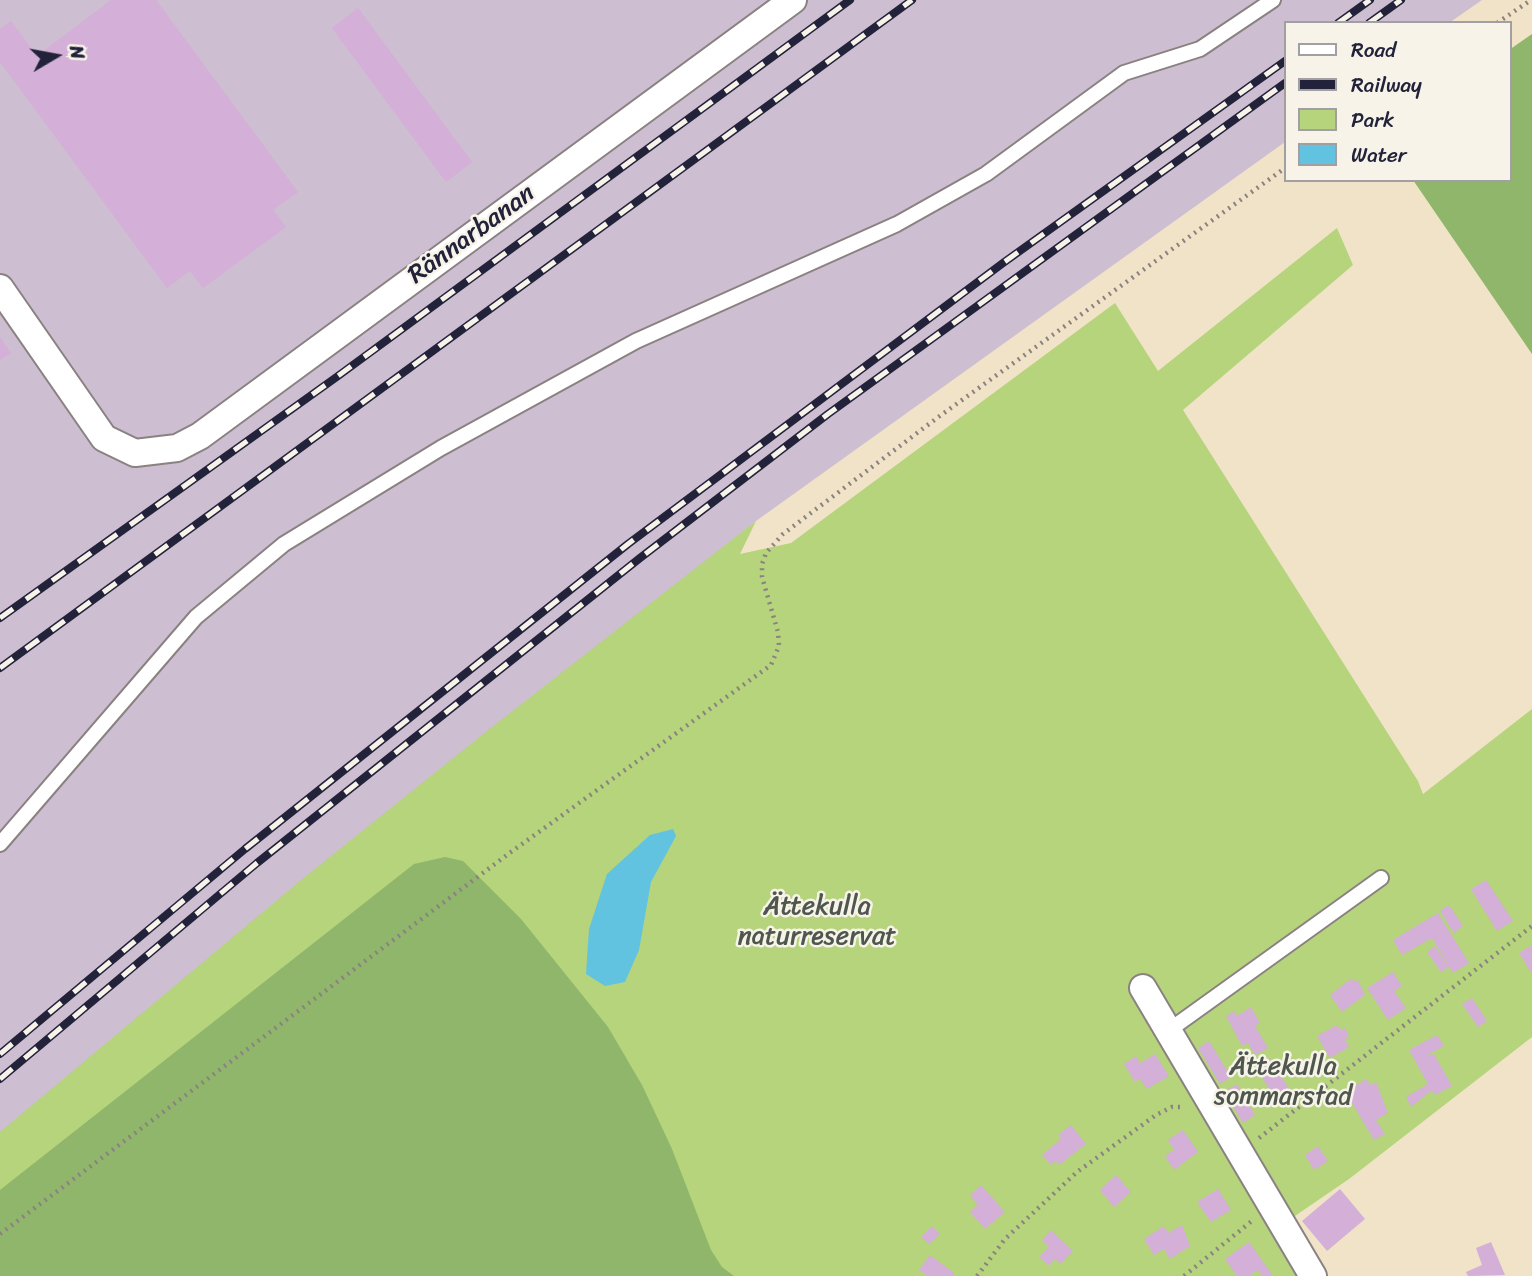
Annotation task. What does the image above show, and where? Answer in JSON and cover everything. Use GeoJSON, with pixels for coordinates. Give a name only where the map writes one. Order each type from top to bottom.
{"type":"FeatureCollection","features":[{"type":"Feature","properties":{"kind":"street","name":"Rännarbanan"},"geometry":{"type":"LineString","coordinates":[[0,288],[98,431],[115,444],[144,453],[177,448],[200,436],[793,0]]}},
{"type":"Feature","properties":{"kind":"street"},"geometry":{"type":"LineString","coordinates":[[1143,988],[1313,1276]]}},
{"type":"Feature","properties":{"kind":"lane"},"geometry":{"type":"LineString","coordinates":[[0,844],[137,682],[196,617],[284,544],[441,448],[636,341],[897,224],[986,174],[1124,74],[1200,49],[1273,0]]}},
{"type":"Feature","properties":{"kind":"lane"},"geometry":{"type":"LineString","coordinates":[[1168,1031],[1381,878]]}},
{"type":"Feature","properties":{"kind":"path"},"geometry":{"type":"LineString","coordinates":[[1500,21],[1531,0]]}},
{"type":"Feature","properties":{"kind":"path"},"geometry":{"type":"LineString","coordinates":[[0,1234],[510,852],[771,665],[779,646],[778,632],[762,577],[762,564],[766,553],[783,534],[948,410],[1284,169]]}},
{"type":"Feature","properties":{"kind":"path"},"geometry":{"type":"LineString","coordinates":[[1240,1153],[1532,926]]}},
{"type":"Feature","properties":{"kind":"path"},"geometry":{"type":"LineString","coordinates":[[977,1276],[1005,1239],[1077,1172],[1164,1110],[1178,1106],[1190,1110]]}},
{"type":"Feature","properties":{"kind":"path"},"geometry":{"type":"LineString","coordinates":[[1184,1276],[1256,1217],[1263,1228]]}},
{"type":"Feature","properties":{"kind":"shaded area"},"geometry":{"type":"Polygon","coordinates":[[[0,0],[1482,0],[1452,21],[1284,21],[1284,143],[756,521],[117,1045],[0,1147],[0,0]]]}},
{"type":"Feature","properties":{"kind":"green space"},"geometry":{"type":"Polygon","coordinates":[[[1532,34],[1532,354],[1414,182],[1511,182],[1511,49],[1532,34]]]}},
{"type":"Feature","properties":{"kind":"green space","name":"Ättekulla naturreservat"},"geometry":{"type":"Polygon","coordinates":[[[1337,228],[1353,265],[1183,410],[1418,781],[1423,794],[1532,709],[1532,1037],[1349,1179],[1292,1218],[1326,1276],[0,1276],[0,1132],[300,881],[487,731],[756,521],[740,554],[791,543],[1115,303],[1158,371],[1337,228]]]}},
{"type":"Feature","properties":{"kind":"green space"},"geometry":{"type":"Polygon","coordinates":[[[445,857],[463,861],[521,919],[608,1027],[642,1085],[672,1149],[711,1250],[722,1267],[734,1276],[0,1276],[0,1190],[414,864],[445,857]]]}},
{"type":"Feature","properties":{"kind":"water"},"geometry":{"type":"Polygon","coordinates":[[[673,829],[676,836],[651,882],[639,950],[625,982],[605,986],[586,974],[589,929],[607,874],[650,835],[673,829]]]}},
{"type":"Feature","properties":{"kind":"building"},"geometry":{"type":"Polygon","coordinates":[[[111,0],[156,0],[298,192],[273,210],[286,227],[203,288],[190,271],[167,288],[0,62],[0,29],[11,21],[37,56],[111,0]]]}},
{"type":"Feature","properties":{"kind":"building"},"geometry":{"type":"Polygon","coordinates":[[[358,8],[472,162],[446,182],[332,28],[358,8]]]}},
{"type":"Feature","properties":{"kind":"building"},"geometry":{"type":"Polygon","coordinates":[[[0,337],[11,353],[0,360],[0,337]]]}},
{"type":"Feature","properties":{"kind":"building"},"geometry":{"type":"Polygon","coordinates":[[[1486,880],[1513,921],[1497,931],[1471,889],[1486,880]]]}},
{"type":"Feature","properties":{"kind":"building"},"geometry":{"type":"Polygon","coordinates":[[[1449,905],[1463,926],[1454,933],[1440,911],[1449,905]]]}},
{"type":"Feature","properties":{"kind":"building"},"geometry":{"type":"Polygon","coordinates":[[[1438,913],[1469,963],[1453,973],[1432,938],[1402,955],[1393,940],[1438,913]]]}},
{"type":"Feature","properties":{"kind":"building"},"geometry":{"type":"Polygon","coordinates":[[[1532,945],[1532,974],[1519,953],[1532,945]]]}},
{"type":"Feature","properties":{"kind":"building"},"geometry":{"type":"Polygon","coordinates":[[[1435,946],[1449,967],[1441,972],[1427,952],[1435,946]]]}},
{"type":"Feature","properties":{"kind":"building"},"geometry":{"type":"Polygon","coordinates":[[[1393,972],[1402,986],[1394,991],[1406,1008],[1388,1020],[1367,988],[1393,972]]]}},
{"type":"Feature","properties":{"kind":"building"},"geometry":{"type":"Polygon","coordinates":[[[1352,978],[1355,982],[1358,980],[1365,995],[1342,1012],[1330,995],[1352,978]]]}},
{"type":"Feature","properties":{"kind":"building"},"geometry":{"type":"Polygon","coordinates":[[[1472,998],[1487,1021],[1478,1027],[1462,1004],[1472,998]]]}},
{"type":"Feature","properties":{"kind":"building"},"geometry":{"type":"Polygon","coordinates":[[[1251,1007],[1260,1023],[1255,1026],[1268,1048],[1255,1055],[1248,1043],[1242,1046],[1226,1016],[1235,1011],[1237,1016],[1251,1007]]]}},
{"type":"Feature","properties":{"kind":"building"},"geometry":{"type":"Polygon","coordinates":[[[1337,1025],[1340,1030],[1345,1028],[1349,1037],[1345,1039],[1349,1047],[1330,1058],[1317,1036],[1337,1025]]]}},
{"type":"Feature","properties":{"kind":"building"},"geometry":{"type":"Polygon","coordinates":[[[1437,1035],[1444,1046],[1426,1056],[1434,1054],[1452,1086],[1435,1095],[1432,1090],[1411,1107],[1406,1097],[1428,1084],[1409,1050],[1437,1035]]]}},
{"type":"Feature","properties":{"kind":"building"},"geometry":{"type":"Polygon","coordinates":[[[1209,1041],[1231,1077],[1220,1084],[1198,1048],[1209,1041]]]}},
{"type":"Feature","properties":{"kind":"building"},"geometry":{"type":"Polygon","coordinates":[[[1155,1054],[1169,1076],[1147,1089],[1140,1079],[1135,1082],[1124,1064],[1136,1056],[1140,1063],[1155,1054]]]}},
{"type":"Feature","properties":{"kind":"building"},"geometry":{"type":"Polygon","coordinates":[[[1269,1058],[1292,1093],[1278,1102],[1255,1067],[1269,1058]]]}},
{"type":"Feature","properties":{"kind":"building"},"geometry":{"type":"Polygon","coordinates":[[[1367,1079],[1370,1085],[1376,1082],[1388,1113],[1376,1120],[1385,1134],[1374,1140],[1345,1091],[1367,1079]]]}},
{"type":"Feature","properties":{"kind":"building"},"geometry":{"type":"Polygon","coordinates":[[[1237,1084],[1255,1115],[1243,1123],[1224,1092],[1237,1084]]]}},
{"type":"Feature","properties":{"kind":"building"},"geometry":{"type":"Polygon","coordinates":[[[1071,1125],[1086,1144],[1059,1165],[1056,1161],[1051,1165],[1042,1155],[1061,1139],[1058,1135],[1071,1125]]]}},
{"type":"Feature","properties":{"kind":"building"},"geometry":{"type":"Polygon","coordinates":[[[1183,1130],[1198,1152],[1174,1170],[1165,1156],[1174,1150],[1168,1140],[1183,1130]]]}},
{"type":"Feature","properties":{"kind":"building"},"geometry":{"type":"Polygon","coordinates":[[[1318,1146],[1328,1161],[1314,1170],[1305,1155],[1318,1146]]]}},
{"type":"Feature","properties":{"kind":"building"},"geometry":{"type":"Polygon","coordinates":[[[1116,1175],[1131,1192],[1114,1207],[1100,1190],[1116,1175]]]}},
{"type":"Feature","properties":{"kind":"building"},"geometry":{"type":"Polygon","coordinates":[[[981,1185],[1005,1212],[985,1229],[970,1212],[978,1205],[970,1195],[981,1185]]]}},
{"type":"Feature","properties":{"kind":"building"},"geometry":{"type":"Polygon","coordinates":[[[1218,1189],[1231,1210],[1211,1222],[1197,1202],[1218,1189]]]}},
{"type":"Feature","properties":{"kind":"building"},"geometry":{"type":"Polygon","coordinates":[[[1340,1189],[1365,1219],[1327,1251],[1302,1221],[1340,1189]]]}},
{"type":"Feature","properties":{"kind":"building"},"geometry":{"type":"Polygon","coordinates":[[[1182,1225],[1190,1246],[1170,1259],[1164,1249],[1154,1255],[1144,1239],[1164,1226],[1168,1233],[1182,1225]]]}},
{"type":"Feature","properties":{"kind":"building"},"geometry":{"type":"Polygon","coordinates":[[[932,1226],[940,1234],[929,1244],[921,1237],[932,1226]]]}},
{"type":"Feature","properties":{"kind":"building"},"geometry":{"type":"Polygon","coordinates":[[[1051,1230],[1073,1251],[1061,1264],[1055,1259],[1049,1266],[1039,1257],[1049,1247],[1042,1240],[1051,1230]]]}},
{"type":"Feature","properties":{"kind":"building"},"geometry":{"type":"Polygon","coordinates":[[[1249,1242],[1273,1276],[1262,1276],[1258,1270],[1249,1276],[1237,1276],[1225,1259],[1249,1242]]]}},
{"type":"Feature","properties":{"kind":"building"},"geometry":{"type":"Polygon","coordinates":[[[1491,1242],[1505,1275],[1468,1276],[1466,1272],[1482,1265],[1476,1248],[1491,1242]]]}},
{"type":"Feature","properties":{"kind":"building"},"geometry":{"type":"Polygon","coordinates":[[[930,1255],[954,1273],[952,1276],[928,1276],[919,1270],[930,1255]]]}},
{"type":"Feature","properties":{"kind":"railway"},"geometry":{"type":"LineString","coordinates":[[0,618],[338,376],[850,0]]}},
{"type":"Feature","properties":{"kind":"railway"},"geometry":{"type":"LineString","coordinates":[[0,668],[912,0]]}},
{"type":"Feature","properties":{"kind":"railway"},"geometry":{"type":"LineString","coordinates":[[1341,21],[1370,0]]}},
{"type":"Feature","properties":{"kind":"railway"},"geometry":{"type":"LineString","coordinates":[[1372,21],[1401,0]]}},
{"type":"Feature","properties":{"kind":"railway"},"geometry":{"type":"LineString","coordinates":[[0,1054],[245,849],[628,544],[1003,263],[1284,62]]}},
{"type":"Feature","properties":{"kind":"railway"},"geometry":{"type":"LineString","coordinates":[[0,1079],[257,863],[640,558],[828,414],[1284,84]]}},
{"type":"Feature","properties":{"kind":"park label","name":"Ättekulla sommarstad"},"geometry":{"type":"Point","coordinates":[1283,1082]}}]}
